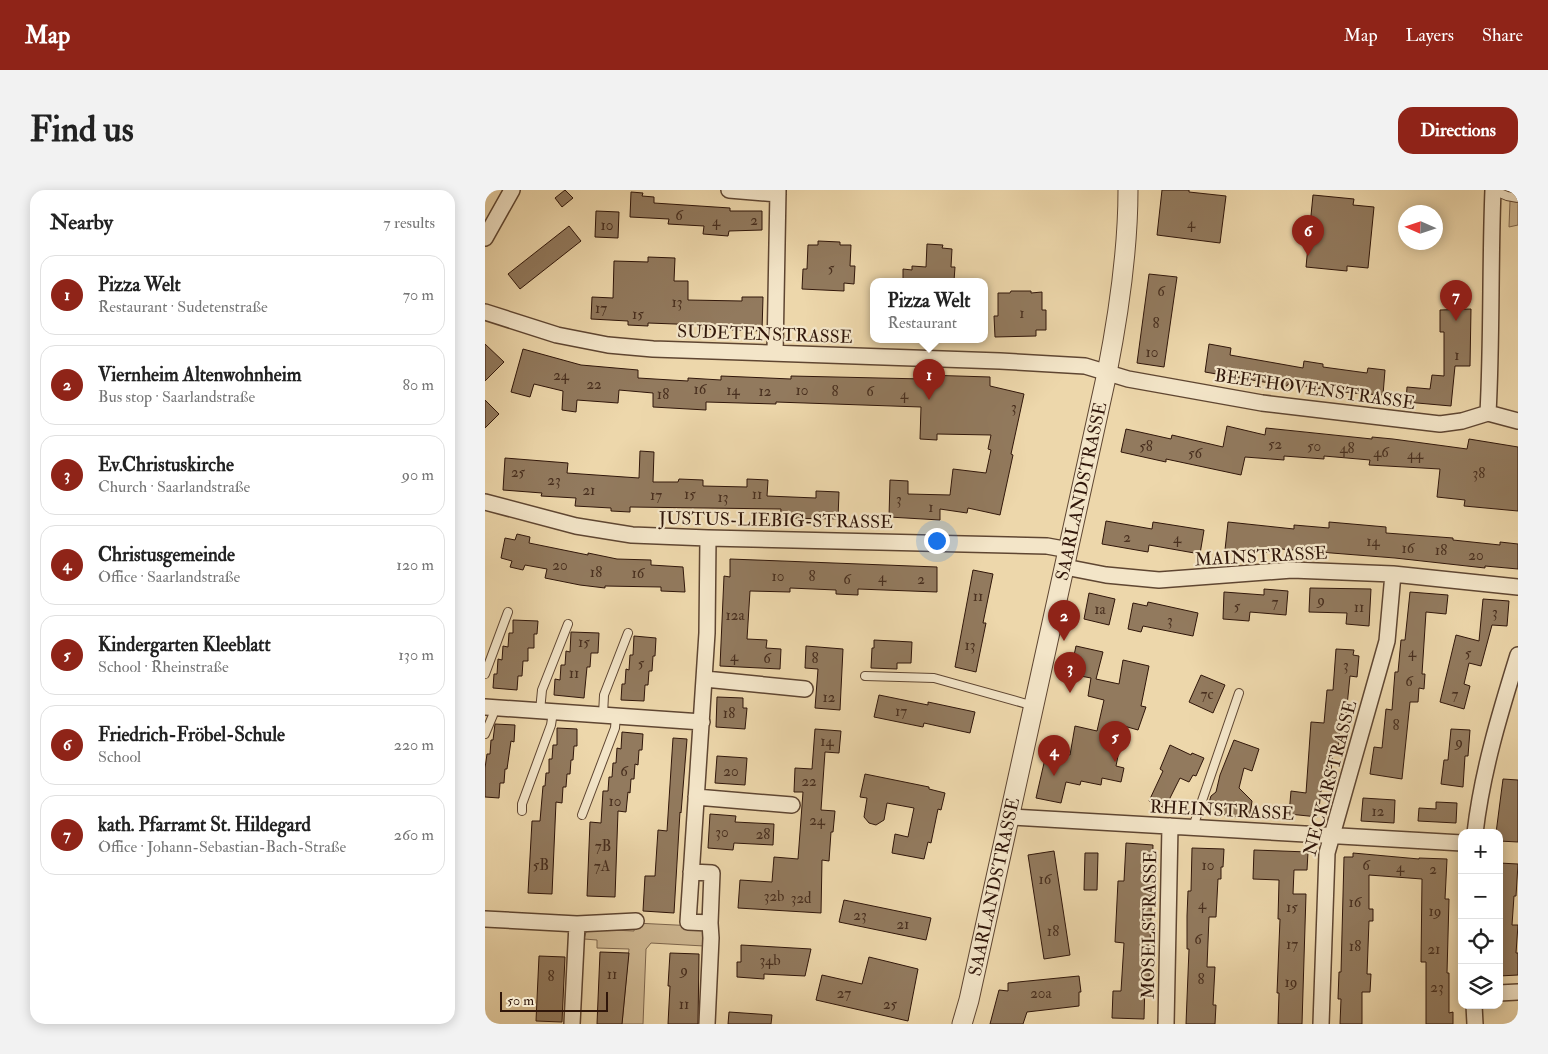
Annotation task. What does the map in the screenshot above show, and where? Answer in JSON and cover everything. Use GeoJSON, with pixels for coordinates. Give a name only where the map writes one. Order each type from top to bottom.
{"type":"FeatureCollection","features":[{"type":"Feature","properties":{"kind":"street"},"geometry":{"type":"LineString","coordinates":[[485,238],[512,190]]}},
{"type":"Feature","properties":{"kind":"street"},"geometry":{"type":"LineString","coordinates":[[729,190],[778,192],[775,353]]}},
{"type":"Feature","properties":{"kind":"street","name":"SAARLANDSTRASSE"},"geometry":{"type":"LineString","coordinates":[[962,1024],[1010,817],[1114,338],[1127,245],[1128,190]]}},
{"type":"Feature","properties":{"kind":"street"},"geometry":{"type":"LineString","coordinates":[[1493,190],[1488,413],[1518,421]]}},
{"type":"Feature","properties":{"kind":"street","name":"SUDETENSTRASSE"},"geometry":{"type":"LineString","coordinates":[[485,312],[557,336],[608,345],[653,349],[1000,360],[1085,366],[1107,373]]}},
{"type":"Feature","properties":{"kind":"street","name":"BEETHOVENSTRASSE"},"geometry":{"type":"LineString","coordinates":[[1107,373],[1128,379],[1262,403],[1440,424],[1462,421],[1488,413]]}},
{"type":"Feature","properties":{"kind":"street","name":"JUSTUS-LIEBIG-STRASSE"},"geometry":{"type":"LineString","coordinates":[[485,502],[576,526],[631,535],[1047,546],[1067,558]]}},
{"type":"Feature","properties":{"kind":"street"},"geometry":{"type":"LineString","coordinates":[[708,538],[705,679],[688,922],[710,923]]}},
{"type":"Feature","properties":{"kind":"street","name":"MAINSTRASSE"},"geometry":{"type":"LineString","coordinates":[[1067,558],[1106,575],[1159,580],[1292,570],[1393,574],[1518,587]]}},
{"type":"Feature","properties":{"kind":"street","name":"NECKARSTRASSE"},"geometry":{"type":"LineString","coordinates":[[1321,1024],[1327,854],[1387,641],[1393,574]]}},
{"type":"Feature","properties":{"kind":"street"},"geometry":{"type":"LineString","coordinates":[[1475,829],[1478,808],[1497,722],[1518,655]]}},
{"type":"Feature","properties":{"kind":"street"},"geometry":{"type":"LineString","coordinates":[[705,679],[805,689]]}},
{"type":"Feature","properties":{"kind":"street"},"geometry":{"type":"LineString","coordinates":[[489,708],[702,722]]}},
{"type":"Feature","properties":{"kind":"street"},"geometry":{"type":"LineString","coordinates":[[696,797],[792,805]]}},
{"type":"Feature","properties":{"kind":"street","name":"RHEINSTRASSE"},"geometry":{"type":"LineString","coordinates":[[1010,817],[1458,843]]}},
{"type":"Feature","properties":{"kind":"street","name":"MOSELSTRASSE"},"geometry":{"type":"LineString","coordinates":[[1166,1024],[1170,826]]}},
{"type":"Feature","properties":{"kind":"street"},"geometry":{"type":"LineString","coordinates":[[691,872],[712,873],[707,1024]]}},
{"type":"Feature","properties":{"kind":"street"},"geometry":{"type":"LineString","coordinates":[[485,919],[577,924],[636,921]]}},
{"type":"Feature","properties":{"kind":"street"},"geometry":{"type":"LineString","coordinates":[[572,1024],[577,924]]}},
{"type":"Feature","properties":{"kind":"street"},"geometry":{"type":"LineString","coordinates":[[1503,993],[1518,992]]}},
{"type":"Feature","properties":{"kind":"street"},"geometry":{"type":"LineString","coordinates":[[1474,1009],[1475,1024]]}},
{"type":"Feature","properties":{"kind":"lane"},"geometry":{"type":"LineString","coordinates":[[1493,190],[1518,198]]}},
{"type":"Feature","properties":{"kind":"lane"},"geometry":{"type":"LineString","coordinates":[[485,674],[508,612]]}},
{"type":"Feature","properties":{"kind":"lane"},"geometry":{"type":"LineString","coordinates":[[522,810],[551,726],[541,690],[568,624]]}},
{"type":"Feature","properties":{"kind":"lane"},"geometry":{"type":"LineString","coordinates":[[582,815],[615,728],[609,716],[604,695],[627,633]]}},
{"type":"Feature","properties":{"kind":"lane"},"geometry":{"type":"LineString","coordinates":[[865,676],[934,678],[1034,706]]}},
{"type":"Feature","properties":{"kind":"lane"},"geometry":{"type":"LineString","coordinates":[[1193,827],[1239,693]]}},
{"type":"Feature","properties":{"kind":"lane"},"geometry":{"type":"LineString","coordinates":[[485,734],[493,715],[489,708]]}},
{"type":"Feature","properties":{"kind":"shaded area"},"geometry":{"type":"Polygon","coordinates":[[[1510,201],[1518,202],[1518,225],[1509,227],[1510,201]]]}},
{"type":"Feature","properties":{"kind":"shaded area"},"geometry":{"type":"Polygon","coordinates":[[[635,923],[696,926],[703,932],[704,946],[651,943],[646,949],[643,1024],[622,1024],[629,949],[597,948],[597,940],[584,939],[586,932],[591,929],[634,931],[635,923]]]}},
{"type":"Feature","properties":{"kind":"building"},"geometry":{"type":"Polygon","coordinates":[[[565,190],[573,198],[562,207],[555,198],[565,190]]]}},
{"type":"Feature","properties":{"kind":"building"},"geometry":{"type":"Polygon","coordinates":[[[1162,190],[1189,190],[1189,192],[1226,196],[1220,243],[1157,235],[1162,190]]]}},
{"type":"Feature","properties":{"kind":"building"},"geometry":{"type":"Polygon","coordinates":[[[631,192],[643,193],[642,196],[654,197],[654,203],[730,208],[730,211],[762,211],[762,230],[729,231],[728,236],[703,234],[704,226],[668,224],[669,219],[630,217],[631,192]]]}},
{"type":"Feature","properties":{"kind":"building"},"geometry":{"type":"Polygon","coordinates":[[[1313,195],[1354,199],[1353,205],[1374,207],[1368,268],[1347,266],[1347,271],[1306,267],[1313,195]]]}},
{"type":"Feature","properties":{"kind":"building"},"geometry":{"type":"Polygon","coordinates":[[[596,211],[619,212],[618,238],[595,237],[596,211]]]}},
{"type":"Feature","properties":{"kind":"building"},"geometry":{"type":"Polygon","coordinates":[[[569,226],[581,241],[520,289],[508,274],[569,226]]]}},
{"type":"Feature","properties":{"kind":"building"},"geometry":{"type":"Polygon","coordinates":[[[818,241],[840,242],[840,245],[851,245],[850,266],[855,266],[854,284],[844,283],[844,291],[802,289],[803,269],[807,269],[808,245],[818,245],[818,241]]]}},
{"type":"Feature","properties":{"kind":"building"},"geometry":{"type":"Polygon","coordinates":[[[927,244],[943,245],[942,248],[952,249],[951,267],[955,267],[954,278],[903,278],[903,269],[912,270],[912,266],[926,267],[927,244]]]}},
{"type":"Feature","properties":{"kind":"building"},"geometry":{"type":"Polygon","coordinates":[[[648,257],[675,258],[674,281],[688,281],[688,300],[742,301],[742,297],[763,297],[762,331],[702,329],[702,325],[648,323],[648,326],[628,325],[628,321],[591,319],[592,297],[613,298],[614,261],[648,262],[648,257]]]}},
{"type":"Feature","properties":{"kind":"building"},"geometry":{"type":"Polygon","coordinates":[[[1149,274],[1177,277],[1164,367],[1137,363],[1149,274]]]}},
{"type":"Feature","properties":{"kind":"building"},"geometry":{"type":"Polygon","coordinates":[[[1011,291],[1042,292],[1042,310],[1046,310],[1046,330],[1036,330],[1036,336],[995,337],[994,316],[998,316],[998,293],[1010,293],[1011,291]]]}},
{"type":"Feature","properties":{"kind":"building"},"geometry":{"type":"Polygon","coordinates":[[[1471,309],[1470,366],[1455,366],[1451,406],[1406,402],[1407,387],[1430,389],[1432,375],[1444,376],[1444,332],[1440,332],[1440,310],[1471,309]]]}},
{"type":"Feature","properties":{"kind":"building"},"geometry":{"type":"Polygon","coordinates":[[[485,344],[504,362],[485,381],[485,344]]]}},
{"type":"Feature","properties":{"kind":"building"},"geometry":{"type":"Polygon","coordinates":[[[1209,344],[1231,348],[1230,355],[1303,368],[1304,361],[1323,364],[1323,367],[1367,373],[1368,368],[1385,370],[1383,395],[1352,393],[1288,384],[1287,386],[1205,372],[1209,344]]]}},
{"type":"Feature","properties":{"kind":"building"},"geometry":{"type":"Polygon","coordinates":[[[523,349],[581,365],[638,370],[638,378],[688,381],[688,378],[721,380],[721,376],[791,379],[791,376],[924,379],[925,375],[990,377],[990,386],[1024,394],[1000,515],[968,508],[967,513],[940,509],[940,520],[889,517],[890,480],[908,481],[908,494],[950,495],[953,469],[986,473],[991,450],[988,449],[991,435],[937,434],[937,440],[920,439],[921,407],[776,402],[776,404],[706,402],[706,410],[653,407],[653,393],[619,390],[618,403],[577,400],[576,412],[562,410],[563,391],[534,384],[530,397],[511,392],[523,349]]]}},
{"type":"Feature","properties":{"kind":"building"},"geometry":{"type":"Polygon","coordinates":[[[485,400],[499,414],[485,428],[485,400]]]}},
{"type":"Feature","properties":{"kind":"building"},"geometry":{"type":"Polygon","coordinates":[[[1227,426],[1265,435],[1266,428],[1372,439],[1372,437],[1393,439],[1467,449],[1469,439],[1518,447],[1518,511],[1464,506],[1465,500],[1437,497],[1440,469],[1369,465],[1370,460],[1324,456],[1324,459],[1284,456],[1284,460],[1245,457],[1241,475],[1166,459],[1166,462],[1121,452],[1126,429],[1171,439],[1172,435],[1223,447],[1227,426]]]}},
{"type":"Feature","properties":{"kind":"building"},"geometry":{"type":"Polygon","coordinates":[[[640,451],[654,452],[653,482],[678,482],[679,479],[703,480],[703,486],[747,487],[747,479],[768,480],[767,496],[816,498],[816,491],[839,492],[838,519],[780,518],[781,509],[630,507],[630,512],[611,511],[611,508],[575,506],[576,498],[541,496],[542,493],[503,490],[505,458],[568,463],[567,473],[639,478],[640,451]]]}},
{"type":"Feature","properties":{"kind":"building"},"geometry":{"type":"Polygon","coordinates":[[[1106,521],[1152,529],[1153,522],[1204,530],[1200,554],[1149,545],[1148,552],[1102,544],[1106,521]]]}},
{"type":"Feature","properties":{"kind":"building"},"geometry":{"type":"Polygon","coordinates":[[[1228,522],[1294,529],[1294,525],[1329,528],[1329,522],[1386,527],[1386,533],[1453,538],[1453,540],[1500,545],[1500,542],[1518,544],[1518,569],[1485,566],[1485,568],[1395,558],[1281,549],[1280,553],[1225,550],[1228,522]]]}},
{"type":"Feature","properties":{"kind":"building"},"geometry":{"type":"Polygon","coordinates":[[[517,534],[530,537],[529,543],[588,555],[588,553],[617,559],[651,560],[651,565],[683,567],[685,592],[661,591],[661,587],[605,586],[605,588],[580,585],[545,578],[547,569],[525,565],[523,570],[510,567],[512,561],[501,558],[505,538],[515,540],[517,534]]]}},
{"type":"Feature","properties":{"kind":"building"},"geometry":{"type":"Polygon","coordinates":[[[730,559],[937,567],[937,592],[858,589],[858,595],[836,594],[836,590],[790,588],[790,592],[750,591],[747,639],[767,640],[766,648],[781,649],[780,669],[720,666],[724,576],[730,577],[730,559]]]}},
{"type":"Feature","properties":{"kind":"building"},"geometry":{"type":"Polygon","coordinates":[[[973,570],[993,574],[976,672],[955,667],[973,570]]]}},
{"type":"Feature","properties":{"kind":"building"},"geometry":{"type":"Polygon","coordinates":[[[1310,588],[1371,589],[1369,626],[1346,624],[1347,613],[1309,612],[1310,588]]]}},
{"type":"Feature","properties":{"kind":"building"},"geometry":{"type":"Polygon","coordinates":[[[1264,589],[1288,591],[1286,615],[1250,612],[1249,621],[1223,619],[1224,592],[1264,595],[1264,589]]]}},
{"type":"Feature","properties":{"kind":"building"},"geometry":{"type":"Polygon","coordinates":[[[1410,592],[1448,595],[1446,614],[1426,612],[1422,674],[1425,674],[1424,689],[1419,688],[1418,702],[1410,702],[1402,779],[1370,774],[1374,747],[1382,748],[1386,709],[1392,710],[1395,672],[1398,672],[1401,640],[1405,640],[1410,592]]]}},
{"type":"Feature","properties":{"kind":"building"},"geometry":{"type":"Polygon","coordinates":[[[1089,593],[1115,599],[1109,625],[1084,619],[1089,593]]]}},
{"type":"Feature","properties":{"kind":"building"},"geometry":{"type":"Polygon","coordinates":[[[1483,599],[1509,601],[1507,626],[1492,625],[1481,666],[1469,663],[1464,684],[1470,686],[1464,709],[1440,702],[1456,635],[1479,641],[1483,599]]]}},
{"type":"Feature","properties":{"kind":"building"},"geometry":{"type":"Polygon","coordinates":[[[1148,602],[1198,613],[1193,636],[1143,626],[1141,632],[1128,629],[1133,603],[1147,606],[1148,602]]]}},
{"type":"Feature","properties":{"kind":"building"},"geometry":{"type":"Polygon","coordinates":[[[513,620],[538,621],[537,634],[534,634],[534,648],[528,648],[528,661],[523,661],[522,676],[518,676],[517,690],[493,688],[494,674],[497,674],[498,659],[502,660],[503,646],[508,647],[509,633],[513,633],[513,620]]]}},
{"type":"Feature","properties":{"kind":"building"},"geometry":{"type":"Polygon","coordinates":[[[571,632],[599,633],[598,653],[591,653],[590,667],[587,667],[584,698],[554,695],[555,679],[560,680],[561,665],[565,665],[566,651],[570,652],[571,632]]]}},
{"type":"Feature","properties":{"kind":"building"},"geometry":{"type":"Polygon","coordinates":[[[634,636],[656,638],[655,656],[653,656],[652,671],[649,671],[648,685],[645,685],[644,701],[621,700],[622,684],[625,684],[626,669],[629,670],[630,655],[633,655],[634,636]]]}},
{"type":"Feature","properties":{"kind":"building"},"geometry":{"type":"Polygon","coordinates":[[[874,640],[912,642],[911,663],[897,663],[897,669],[871,668],[874,640]]]}},
{"type":"Feature","properties":{"kind":"building"},"geometry":{"type":"Polygon","coordinates":[[[806,646],[843,649],[840,710],[815,708],[818,669],[805,668],[806,646]]]}},
{"type":"Feature","properties":{"kind":"building"},"geometry":{"type":"Polygon","coordinates":[[[1076,646],[1103,652],[1096,679],[1119,684],[1123,660],[1149,666],[1141,706],[1146,707],[1138,730],[1124,726],[1116,766],[1124,768],[1121,782],[1102,778],[1101,785],[1081,781],[1080,785],[1066,782],[1061,803],[1036,798],[1047,750],[1070,755],[1075,726],[1097,731],[1104,700],[1088,696],[1091,678],[1070,674],[1076,646]]]}},
{"type":"Feature","properties":{"kind":"building"},"geometry":{"type":"Polygon","coordinates":[[[1336,649],[1354,650],[1353,655],[1359,656],[1357,677],[1350,676],[1346,716],[1341,715],[1338,750],[1333,750],[1330,784],[1322,783],[1318,817],[1289,814],[1291,791],[1306,793],[1311,722],[1324,723],[1327,690],[1333,690],[1336,649]]]}},
{"type":"Feature","properties":{"kind":"building"},"geometry":{"type":"Polygon","coordinates":[[[1201,675],[1225,685],[1213,713],[1189,702],[1201,675]]]}},
{"type":"Feature","properties":{"kind":"building"},"geometry":{"type":"Polygon","coordinates":[[[879,695],[928,705],[928,702],[975,712],[970,733],[924,723],[923,727],[874,717],[879,695]]]}},
{"type":"Feature","properties":{"kind":"building"},"geometry":{"type":"Polygon","coordinates":[[[717,697],[743,698],[743,708],[747,708],[745,729],[716,727],[717,697]]]}},
{"type":"Feature","properties":{"kind":"building"},"geometry":{"type":"Polygon","coordinates":[[[495,724],[515,725],[514,742],[511,741],[504,783],[500,783],[499,798],[485,797],[485,768],[487,754],[490,754],[495,724]]]}},
{"type":"Feature","properties":{"kind":"building"},"geometry":{"type":"Polygon","coordinates":[[[557,728],[577,729],[577,746],[574,746],[573,760],[571,760],[570,774],[567,774],[566,787],[563,787],[562,803],[556,802],[552,894],[528,893],[532,821],[540,821],[543,786],[545,786],[546,773],[549,773],[549,759],[552,759],[553,745],[557,745],[557,728]]]}},
{"type":"Feature","properties":{"kind":"building"},"geometry":{"type":"Polygon","coordinates":[[[815,729],[841,731],[839,753],[825,752],[821,810],[835,811],[829,861],[822,860],[821,913],[738,908],[740,880],[772,882],[774,857],[798,859],[803,792],[794,792],[795,768],[812,769],[815,729]]]}},
{"type":"Feature","properties":{"kind":"building"},"geometry":{"type":"Polygon","coordinates":[[[1451,729],[1470,730],[1468,756],[1465,756],[1463,787],[1441,784],[1444,760],[1448,760],[1451,729]]]}},
{"type":"Feature","properties":{"kind":"building"},"geometry":{"type":"Polygon","coordinates":[[[622,732],[643,734],[642,750],[639,750],[638,765],[635,764],[634,779],[631,779],[626,812],[618,811],[615,897],[587,896],[590,822],[601,823],[603,791],[608,791],[613,763],[616,763],[617,748],[621,749],[622,732]]]}},
{"type":"Feature","properties":{"kind":"building"},"geometry":{"type":"Polygon","coordinates":[[[673,738],[687,739],[680,812],[674,913],[643,911],[645,876],[655,876],[658,830],[667,831],[673,738]]]}},
{"type":"Feature","properties":{"kind":"building"},"geometry":{"type":"Polygon","coordinates":[[[1234,740],[1259,749],[1252,771],[1244,768],[1239,788],[1252,801],[1250,815],[1232,817],[1207,809],[1211,796],[1216,792],[1220,775],[1234,740]]]}},
{"type":"Feature","properties":{"kind":"building"},"geometry":{"type":"Polygon","coordinates":[[[1170,745],[1191,755],[1192,753],[1204,758],[1196,776],[1193,775],[1189,782],[1180,778],[1165,808],[1149,801],[1163,771],[1160,769],[1170,745]]]}},
{"type":"Feature","properties":{"kind":"building"},"geometry":{"type":"Polygon","coordinates":[[[717,756],[747,758],[745,785],[715,783],[717,756]]]}},
{"type":"Feature","properties":{"kind":"building"},"geometry":{"type":"Polygon","coordinates":[[[865,774],[929,787],[929,789],[945,793],[941,810],[938,809],[931,843],[928,842],[924,859],[892,853],[895,834],[908,837],[914,808],[887,803],[884,820],[876,825],[869,823],[864,817],[867,798],[860,797],[865,774]]]}},
{"type":"Feature","properties":{"kind":"building"},"geometry":{"type":"Polygon","coordinates":[[[1503,779],[1518,780],[1518,842],[1503,841],[1503,829],[1497,829],[1503,779]]]}},
{"type":"Feature","properties":{"kind":"building"},"geometry":{"type":"Polygon","coordinates":[[[1363,798],[1395,800],[1394,823],[1361,821],[1363,798]]]}},
{"type":"Feature","properties":{"kind":"building"},"geometry":{"type":"Polygon","coordinates":[[[1436,802],[1457,803],[1456,823],[1418,821],[1419,808],[1436,809],[1436,802]]]}},
{"type":"Feature","properties":{"kind":"building"},"geometry":{"type":"Polygon","coordinates":[[[710,814],[736,816],[735,822],[774,824],[773,845],[734,843],[733,850],[708,848],[710,814]]]}},
{"type":"Feature","properties":{"kind":"building"},"geometry":{"type":"Polygon","coordinates":[[[1126,843],[1153,845],[1149,982],[1145,982],[1144,1019],[1112,1018],[1113,991],[1121,991],[1124,943],[1115,942],[1118,881],[1124,881],[1126,843]]]}},
{"type":"Feature","properties":{"kind":"building"},"geometry":{"type":"Polygon","coordinates":[[[1192,848],[1224,849],[1221,879],[1218,879],[1216,917],[1209,917],[1207,967],[1215,967],[1213,1005],[1216,1005],[1215,1024],[1186,1024],[1189,949],[1187,949],[1187,916],[1188,891],[1191,891],[1192,848]]]}},
{"type":"Feature","properties":{"kind":"building"},"geometry":{"type":"Polygon","coordinates":[[[1254,850],[1308,852],[1307,870],[1294,870],[1293,894],[1306,894],[1302,1024],[1278,1024],[1279,880],[1253,879],[1254,850]]]}},
{"type":"Feature","properties":{"kind":"building"},"geometry":{"type":"Polygon","coordinates":[[[1054,851],[1070,955],[1044,959],[1028,855],[1054,851]]]}},
{"type":"Feature","properties":{"kind":"building"},"geometry":{"type":"Polygon","coordinates":[[[1085,853],[1098,853],[1097,890],[1084,890],[1085,853]]]}},
{"type":"Feature","properties":{"kind":"building"},"geometry":{"type":"Polygon","coordinates":[[[1353,853],[1419,859],[1447,859],[1445,899],[1449,899],[1447,973],[1449,973],[1449,1013],[1453,1012],[1453,1024],[1426,1024],[1426,962],[1421,962],[1422,879],[1369,875],[1369,909],[1373,909],[1373,921],[1369,921],[1367,974],[1371,974],[1370,992],[1362,992],[1362,1024],[1340,1024],[1341,999],[1338,999],[1339,972],[1341,972],[1344,857],[1353,857],[1353,853]]]}},
{"type":"Feature","properties":{"kind":"building"},"geometry":{"type":"Polygon","coordinates":[[[1503,863],[1518,864],[1512,925],[1518,925],[1516,953],[1518,953],[1518,975],[1503,976],[1503,863]]]}},
{"type":"Feature","properties":{"kind":"building"},"geometry":{"type":"Polygon","coordinates":[[[844,900],[931,918],[926,940],[839,922],[844,900]]]}},
{"type":"Feature","properties":{"kind":"building"},"geometry":{"type":"Polygon","coordinates":[[[741,945],[811,949],[805,976],[764,974],[764,979],[737,977],[737,962],[741,962],[741,945]]]}},
{"type":"Feature","properties":{"kind":"building"},"geometry":{"type":"Polygon","coordinates":[[[600,952],[629,953],[622,1024],[597,1024],[600,952]]]}},
{"type":"Feature","properties":{"kind":"building"},"geometry":{"type":"Polygon","coordinates":[[[670,953],[699,954],[698,1024],[668,1024],[670,953]]]}},
{"type":"Feature","properties":{"kind":"building"},"geometry":{"type":"Polygon","coordinates":[[[539,956],[565,957],[562,1022],[536,1021],[539,956]]]}},
{"type":"Feature","properties":{"kind":"building"},"geometry":{"type":"Polygon","coordinates":[[[869,957],[918,969],[908,1021],[816,1000],[822,975],[862,984],[869,957]]]}},
{"type":"Feature","properties":{"kind":"building"},"geometry":{"type":"Polygon","coordinates":[[[1079,976],[1081,992],[1079,992],[1079,1006],[1027,1012],[1023,1024],[990,1024],[999,990],[1008,991],[1008,983],[1079,976]]]}},
{"type":"Feature","properties":{"kind":"building"},"geometry":{"type":"Polygon","coordinates":[[[729,1012],[772,1015],[771,1024],[728,1024],[729,1012]]]}},
{"type":"Feature","properties":{"kind":"place","name":"Friedrich-Fröbel-Schule"},"geometry":{"type":"Point","coordinates":[1308,256]}},
{"type":"Feature","properties":{"kind":"place","name":"kath. Pfarramt St. Hildegard"},"geometry":{"type":"Point","coordinates":[1456,321]}},
{"type":"Feature","properties":{"kind":"place","name":"Pizza Welt"},"geometry":{"type":"Point","coordinates":[929,400]}},
{"type":"Feature","properties":{"kind":"place","name":"Viernheim Altenwohnheim"},"geometry":{"type":"Point","coordinates":[1064,641]}},
{"type":"Feature","properties":{"kind":"place","name":"Ev.Christuskirche"},"geometry":{"type":"Point","coordinates":[1070,693]}},
{"type":"Feature","properties":{"kind":"place","name":"Kindergarten Kleeblatt"},"geometry":{"type":"Point","coordinates":[1115,762]}},
{"type":"Feature","properties":{"kind":"place","name":"Christusgemeinde"},"geometry":{"type":"Point","coordinates":[1054,776]}}]}
